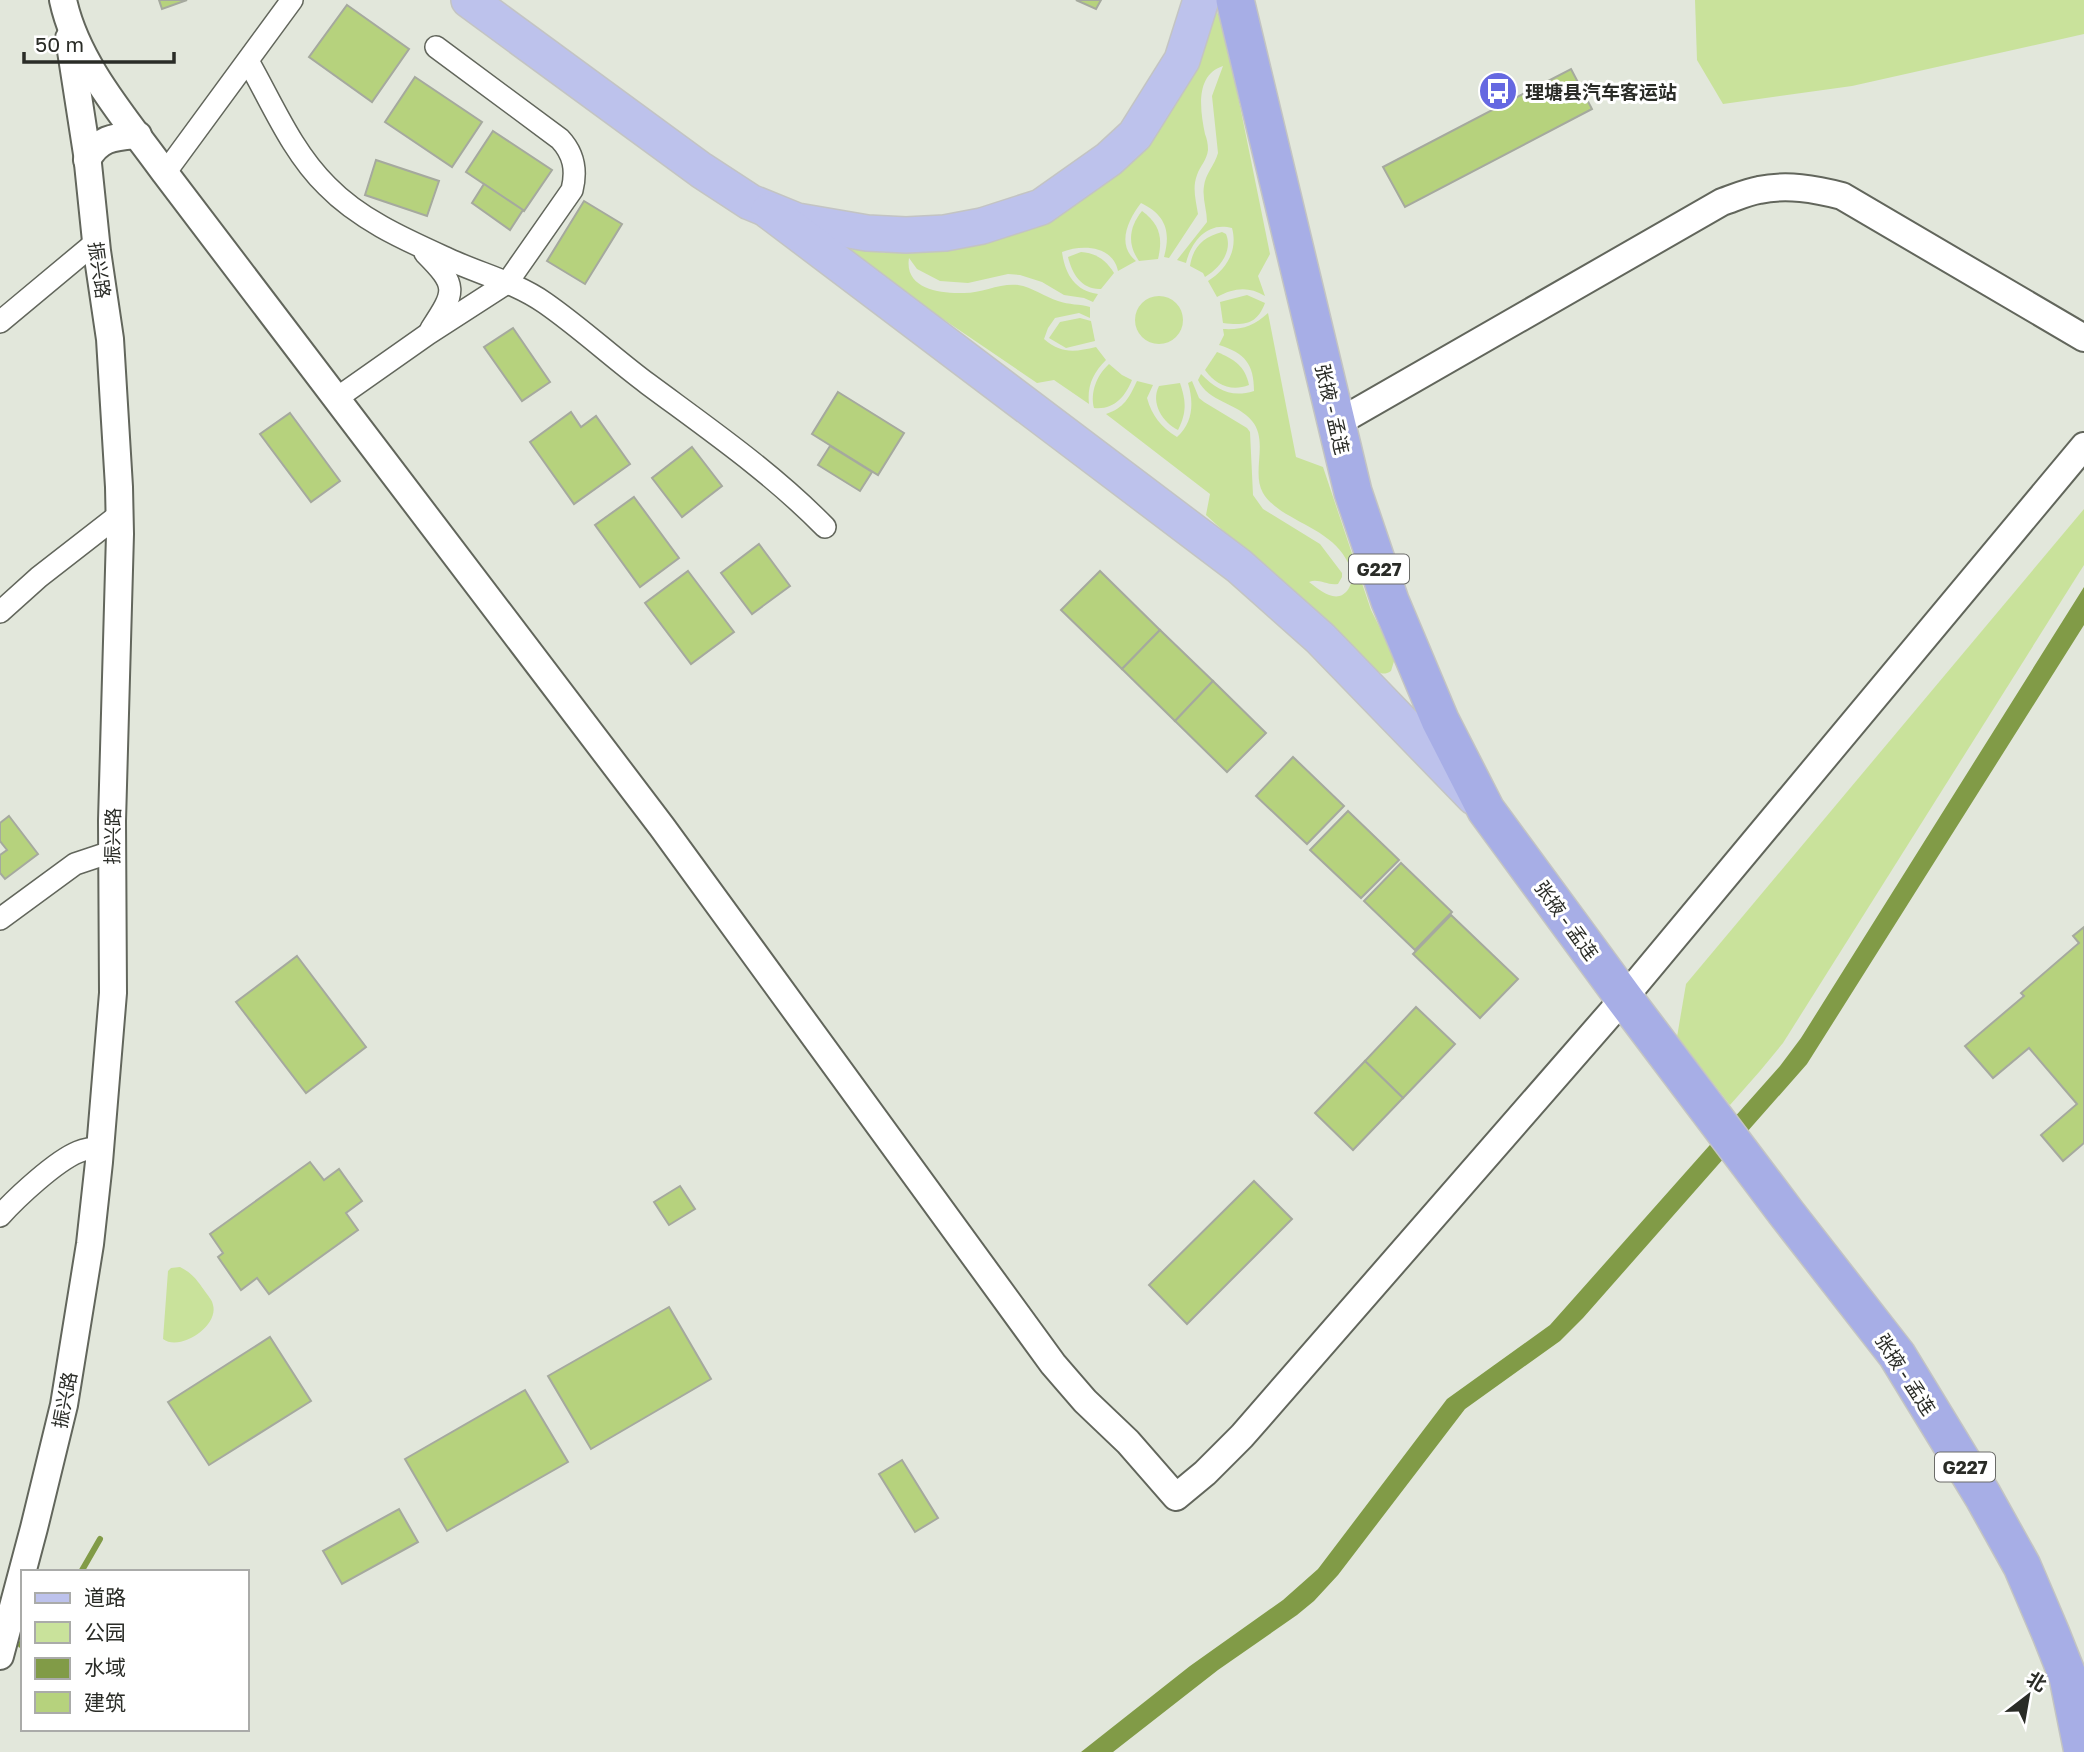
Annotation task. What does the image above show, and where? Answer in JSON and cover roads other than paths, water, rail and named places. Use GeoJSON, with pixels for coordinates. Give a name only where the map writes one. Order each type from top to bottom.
{"type":"FeatureCollection","features":[{"type":"Feature","properties":{"kind":"highway","name":"张掖 - 孟连"},"geometry":{"type":"LineString","coordinates":[[1234,0],[1353,492],[1390,601],[1440,720],[1486,810],[1624,998],[1897,1355],[1983,1496],[2022,1566],[2068,1677],[2083,1752]]}},
{"type":"Feature","properties":{"kind":"main road"},"geometry":{"type":"LineString","coordinates":[[469,0],[730,190],[769,211],[797,221],[867,233],[906,235],[945,233],[982,226],[1041,207],[1109,159],[1135,135],[1182,60],[1201,0]]}},
{"type":"Feature","properties":{"kind":"main road"},"geometry":{"type":"LineString","coordinates":[[769,211],[1248,575],[1320,638],[1486,810]]}},
{"type":"Feature","properties":{"kind":"street"},"geometry":{"type":"LineString","coordinates":[[165,173],[292,0]]}},
{"type":"Feature","properties":{"kind":"street"},"geometry":{"type":"LineString","coordinates":[[64,4],[77,41],[96,76],[165,173],[662,827],[1053,1364],[1128,1442],[1176,1497],[1242,1436],[1624,998],[2084,446]]}},
{"type":"Feature","properties":{"kind":"street","name":"振兴路"},"geometry":{"type":"LineString","coordinates":[[22,1570],[64,1405],[90,1244],[113,993],[111,852],[120,514],[113,366],[64,4]]}},
{"type":"Feature","properties":{"kind":"street"},"geometry":{"type":"LineString","coordinates":[[337,398],[507,283],[572,190],[575,179],[573,159],[560,139],[436,47]]}},
{"type":"Feature","properties":{"kind":"street"},"geometry":{"type":"LineString","coordinates":[[248,61],[290,136],[327,187],[370,220],[416,244],[544,302],[646,383],[750,459],[781,484],[825,527]]}},
{"type":"Feature","properties":{"kind":"street"},"geometry":{"type":"LineString","coordinates":[[87,160],[93,149],[101,143],[114,137],[138,135]]}},
{"type":"Feature","properties":{"kind":"street"},"geometry":{"type":"LineString","coordinates":[[1337,423],[1722,202],[1759,190],[1788,187],[1813,189],[1842,196],[2084,338]]}},
{"type":"Feature","properties":{"kind":"street"},"geometry":{"type":"LineString","coordinates":[[0,322],[96,242]]}},
{"type":"Feature","properties":{"kind":"street"},"geometry":{"type":"LineString","coordinates":[[416,244],[444,272],[451,287],[444,310],[428,334]]}},
{"type":"Feature","properties":{"kind":"street"},"geometry":{"type":"LineString","coordinates":[[0,612],[39,577],[120,514]]}},
{"type":"Feature","properties":{"kind":"street"},"geometry":{"type":"LineString","coordinates":[[0,919],[75,864],[111,852]]}},
{"type":"Feature","properties":{"kind":"street"},"geometry":{"type":"LineString","coordinates":[[0,1216],[15,1200],[64,1160],[85,1149],[100,1147]]}},
{"type":"Feature","properties":{"kind":"street","name":"振兴路"},"geometry":{"type":"LineString","coordinates":[[0,1656],[21,1574]]}},
{"type":"Feature","properties":{"kind":"water"},"geometry":{"type":"Polygon","coordinates":[[[2084,587],[2084,625],[1807,1064],[1583,1318],[1560,1341],[1465,1409],[1338,1575],[1314,1601],[1218,1670],[1113,1752],[1081,1752],[1190,1666],[1283,1600],[1318,1569],[1447,1399],[1550,1325],[1780,1066],[1801,1038],[2084,587]]]}},
{"type":"Feature","properties":{"kind":"waterway"},"geometry":{"type":"LineString","coordinates":[[82,1570],[100,1539]]}},
{"type":"Feature","properties":{"kind":"place","name":"理塘县汽车客运站"},"geometry":{"type":"Point","coordinates":[1498,91]}}]}
